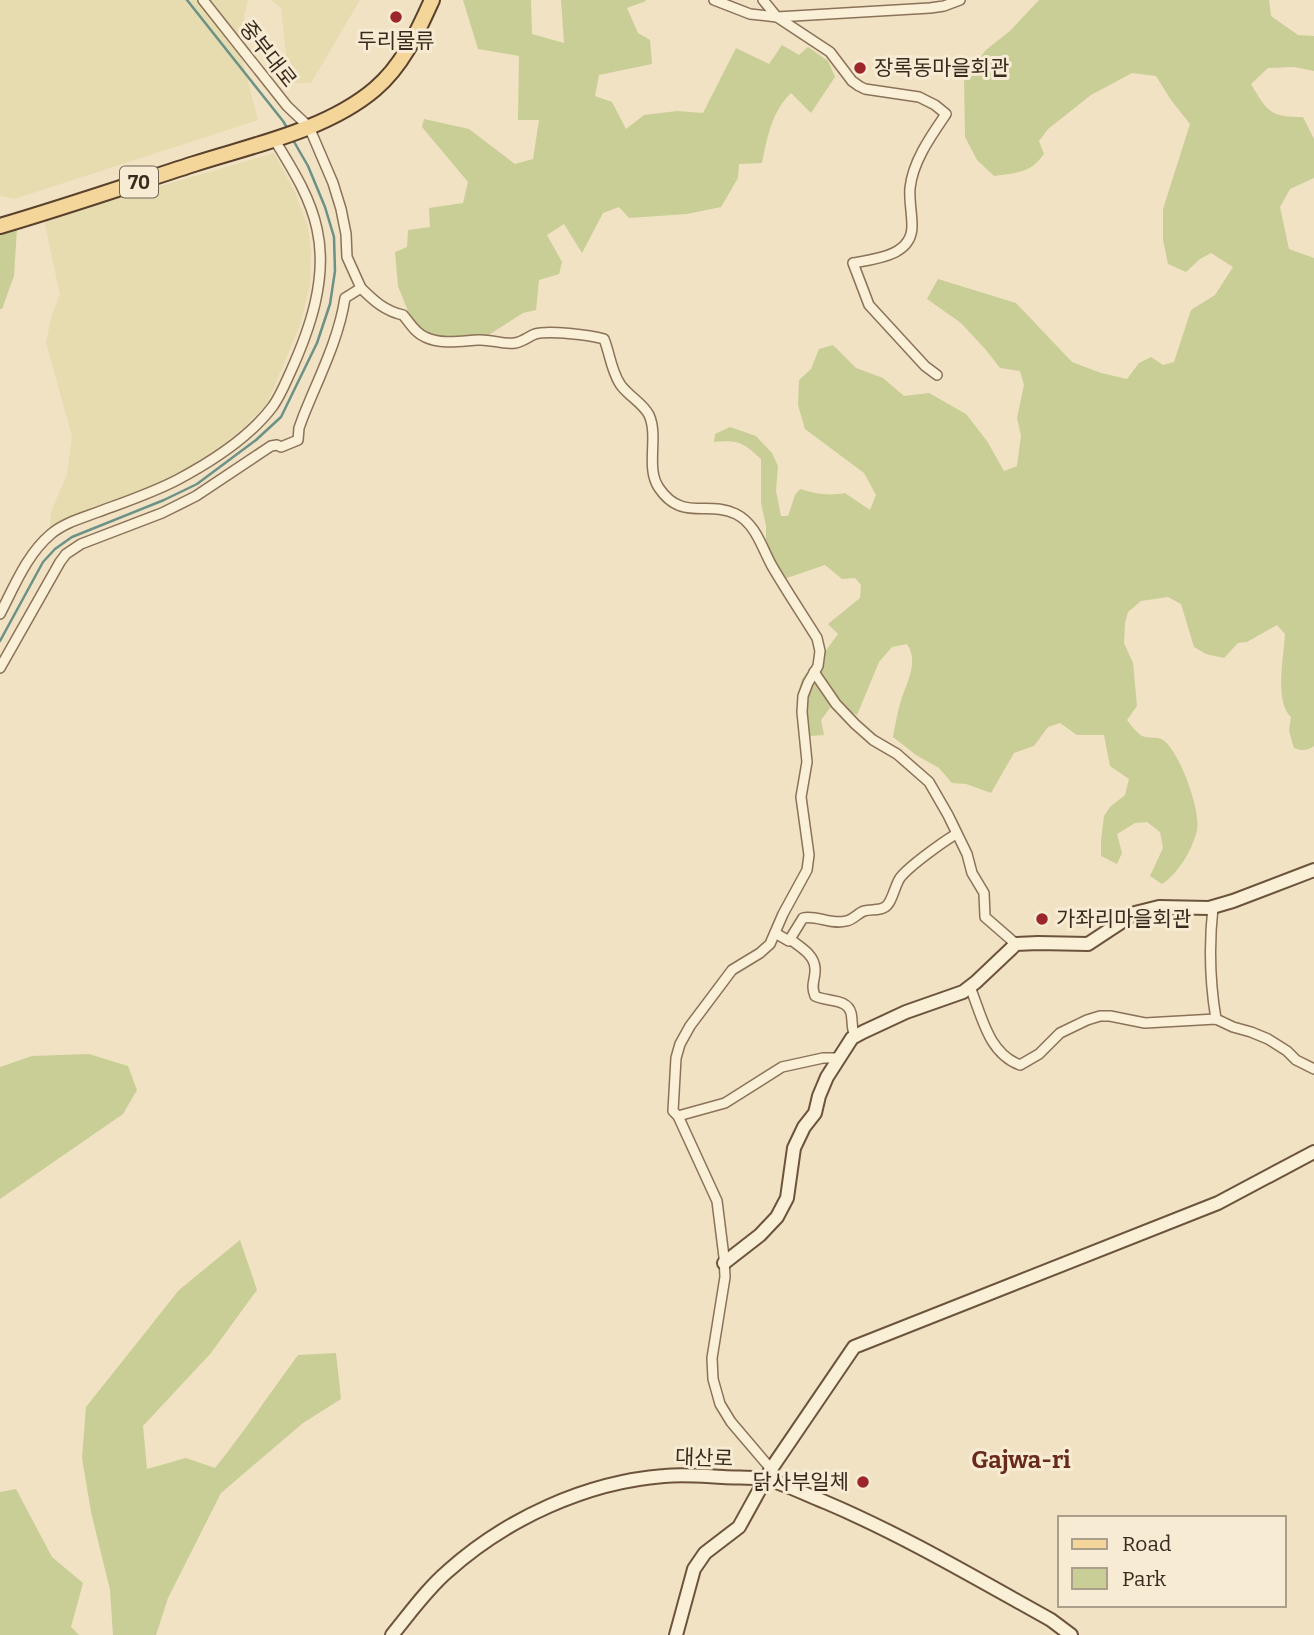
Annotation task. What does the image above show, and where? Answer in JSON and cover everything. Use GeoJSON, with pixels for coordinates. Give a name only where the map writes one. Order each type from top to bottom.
{"type":"FeatureCollection","features":[{"type":"Feature","properties":{"kind":"main road","name":"70"},"geometry":{"type":"LineString","coordinates":[[0,226],[276,138],[331,117],[353,105],[385,80],[404,57],[432,0]]}},
{"type":"Feature","properties":{"kind":"street","name":"중부대로"},"geometry":{"type":"LineString","coordinates":[[203,0],[306,128]]}},
{"type":"Feature","properties":{"kind":"street"},"geometry":{"type":"LineString","coordinates":[[714,0],[750,14],[778,17],[930,8],[960,0]]}},
{"type":"Feature","properties":{"kind":"street"},"geometry":{"type":"LineString","coordinates":[[762,0],[778,17],[830,52],[859,86],[919,97],[946,114],[914,170],[910,189],[910,239],[900,250],[891,254],[853,263],[870,305],[925,366],[937,375]]}},
{"type":"Feature","properties":{"kind":"street"},"geometry":{"type":"LineString","coordinates":[[306,128],[333,183],[346,234],[347,257],[361,288],[376,303],[391,312],[403,314],[417,333],[442,342],[483,339],[503,344],[518,343],[544,332],[604,339],[612,369],[621,386],[648,413],[652,424],[653,469],[657,486],[681,508],[735,513],[748,523],[817,638],[820,651],[818,666],[803,696],[802,712],[807,762],[801,797],[809,855],[807,870],[770,944],[732,970],[690,1026],[676,1058],[673,1111],[678,1116],[717,1201],[725,1278],[712,1357],[713,1380],[720,1404],[769,1474]]}},
{"type":"Feature","properties":{"kind":"street"},"geometry":{"type":"LineString","coordinates":[[0,614],[28,561],[53,532],[71,522],[149,493],[192,472],[240,439],[265,416],[279,396],[297,358],[314,309],[320,262],[317,229],[306,198],[276,138]]}},
{"type":"Feature","properties":{"kind":"street"},"geometry":{"type":"LineString","coordinates":[[0,668],[60,562],[72,549],[187,501],[271,446],[282,447],[298,440],[299,428],[338,330],[345,298],[361,288]]}},
{"type":"Feature","properties":{"kind":"street"},"geometry":{"type":"LineString","coordinates":[[814,672],[836,704],[855,724],[873,740],[897,754],[929,782],[948,815],[967,854],[972,873],[984,893],[985,917],[1016,944]]}},
{"type":"Feature","properties":{"kind":"street"},"geometry":{"type":"LineString","coordinates":[[790,939],[803,918],[808,916],[848,921],[863,911],[885,908],[902,876],[956,834]]}},
{"type":"Feature","properties":{"kind":"street"},"geometry":{"type":"LineString","coordinates":[[724,1263],[760,1235],[777,1217],[787,1198],[794,1148],[804,1127],[816,1113],[827,1077],[852,1038],[906,1012],[963,992],[1016,944],[1088,944],[1135,913],[1159,907],[1209,908],[1314,870]]}},
{"type":"Feature","properties":{"kind":"street"},"geometry":{"type":"LineString","coordinates":[[1213,907],[1211,953],[1216,1019]]}},
{"type":"Feature","properties":{"kind":"street"},"geometry":{"type":"LineString","coordinates":[[775,933],[790,939],[807,951],[816,968],[813,982],[815,996],[846,1005],[856,1036]]}},
{"type":"Feature","properties":{"kind":"street"},"geometry":{"type":"LineString","coordinates":[[970,987],[989,1036],[1008,1060],[1020,1065],[1040,1055],[1060,1033],[1100,1016],[1110,1016],[1145,1023],[1216,1019],[1268,1039],[1296,1060],[1314,1069]]}},
{"type":"Feature","properties":{"kind":"street"},"geometry":{"type":"LineString","coordinates":[[678,1116],[725,1103],[782,1067],[823,1058],[839,1058]]}},
{"type":"Feature","properties":{"kind":"street"},"geometry":{"type":"LineString","coordinates":[[676,1635],[694,1569],[705,1553],[739,1527],[769,1474],[855,1347],[1218,1203],[1314,1152]]}},
{"type":"Feature","properties":{"kind":"street","name":"대산로"},"geometry":{"type":"LineString","coordinates":[[393,1635],[438,1581],[460,1560],[502,1531],[554,1504],[609,1485],[646,1478],[769,1474],[872,1522],[1051,1620],[1071,1635]]}},
{"type":"Feature","properties":{"kind":"shaded area"},"geometry":{"type":"Polygon","coordinates":[[[0,0],[248,0],[238,43],[258,120],[14,199],[0,196],[0,0]]]}},
{"type":"Feature","properties":{"kind":"shaded area"},"geometry":{"type":"Polygon","coordinates":[[[271,0],[360,0],[311,83],[289,83],[281,8],[271,0]]]}},
{"type":"Feature","properties":{"kind":"shaded area"},"geometry":{"type":"Polygon","coordinates":[[[274,153],[295,192],[308,228],[311,251],[310,284],[300,325],[267,404],[218,448],[178,474],[143,491],[50,526],[51,512],[67,474],[72,436],[46,343],[51,317],[60,295],[44,220],[274,153]]]}},
{"type":"Feature","properties":{"kind":"green space"},"geometry":{"type":"Polygon","coordinates":[[[463,0],[531,0],[532,34],[564,43],[561,0],[645,0],[627,8],[638,33],[650,40],[652,64],[599,75],[595,96],[612,102],[626,129],[644,115],[677,111],[703,113],[736,48],[769,64],[782,45],[799,55],[808,47],[828,61],[835,77],[811,113],[791,93],[779,108],[771,125],[762,163],[739,164],[738,178],[721,207],[687,214],[629,218],[619,207],[603,213],[582,253],[564,224],[547,235],[562,262],[559,274],[539,280],[536,310],[523,313],[484,338],[428,338],[410,316],[398,286],[395,252],[407,247],[408,230],[430,227],[429,208],[463,203],[468,182],[422,127],[424,119],[469,129],[515,164],[533,159],[539,120],[518,120],[519,56],[478,49],[463,0]]]}},
{"type":"Feature","properties":{"kind":"green space"},"geometry":{"type":"Polygon","coordinates":[[[1039,0],[1269,0],[1271,16],[1298,35],[1314,36],[1314,71],[1294,67],[1268,68],[1251,84],[1270,111],[1283,116],[1303,117],[1314,139],[1314,178],[1290,189],[1280,207],[1289,249],[1314,258],[1314,746],[1304,750],[1294,748],[1289,731],[1291,717],[1286,710],[1281,690],[1285,634],[1277,625],[1247,642],[1238,643],[1224,658],[1206,654],[1194,647],[1181,604],[1168,597],[1141,601],[1128,612],[1124,643],[1133,663],[1137,706],[1127,720],[1142,736],[1161,739],[1170,747],[1188,782],[1196,810],[1197,830],[1188,853],[1174,874],[1162,884],[1150,876],[1163,848],[1160,832],[1147,822],[1135,823],[1117,834],[1122,853],[1117,864],[1101,856],[1104,816],[1110,807],[1125,795],[1129,779],[1110,766],[1104,735],[1077,735],[1060,723],[1048,727],[1034,746],[1014,753],[991,793],[966,784],[952,783],[939,768],[893,737],[912,666],[911,651],[907,644],[892,647],[879,662],[857,715],[833,704],[821,720],[824,735],[810,736],[799,728],[798,694],[802,679],[838,634],[828,624],[860,598],[861,585],[855,578],[842,579],[825,565],[778,581],[766,562],[766,526],[761,503],[761,459],[740,443],[714,442],[715,434],[730,427],[756,436],[772,453],[778,466],[776,491],[781,516],[788,516],[795,495],[800,489],[822,494],[845,493],[870,510],[876,495],[864,473],[805,429],[798,405],[799,380],[811,369],[819,349],[833,345],[856,368],[883,378],[904,396],[929,393],[966,414],[987,441],[1004,471],[1017,466],[1021,436],[1017,418],[1024,385],[1020,371],[1000,368],[961,323],[927,299],[938,279],[1016,303],[1072,362],[1101,373],[1127,379],[1139,363],[1151,357],[1163,365],[1174,362],[1191,310],[1215,295],[1233,267],[1211,253],[1186,272],[1168,264],[1163,240],[1163,209],[1190,124],[1156,76],[1132,73],[1091,95],[1048,129],[1039,141],[1044,154],[1034,165],[1022,171],[994,176],[977,160],[965,137],[964,76],[987,49],[1010,31],[1039,0]]]}},
{"type":"Feature","properties":{"kind":"green space"},"geometry":{"type":"Polygon","coordinates":[[[17,228],[14,276],[0,309],[0,233],[17,228]]]}},
{"type":"Feature","properties":{"kind":"green space"},"geometry":{"type":"Polygon","coordinates":[[[89,1054],[128,1066],[137,1090],[123,1114],[0,1199],[0,1067],[32,1056],[89,1054]]]}},
{"type":"Feature","properties":{"kind":"green space"},"geometry":{"type":"Polygon","coordinates":[[[240,1240],[257,1290],[211,1353],[143,1426],[147,1469],[186,1458],[215,1468],[298,1355],[336,1353],[341,1399],[303,1423],[221,1493],[168,1598],[156,1635],[113,1635],[110,1590],[91,1512],[82,1458],[86,1407],[179,1290],[240,1240]]]}},
{"type":"Feature","properties":{"kind":"green space"},"geometry":{"type":"Polygon","coordinates":[[[16,1489],[52,1557],[83,1583],[71,1627],[79,1635],[0,1635],[0,1492],[16,1489]]]}},
{"type":"Feature","properties":{"kind":"waterway"},"geometry":{"type":"LineString","coordinates":[[187,0],[289,131]]}},
{"type":"Feature","properties":{"kind":"waterway"},"geometry":{"type":"LineString","coordinates":[[0,641],[43,562],[55,549],[72,537],[197,484],[256,440],[281,417],[317,343],[330,304],[335,271],[334,237],[325,207],[308,166],[293,140]]}},
{"type":"Feature","properties":{"kind":"place","name":"두리물류"},"geometry":{"type":"Point","coordinates":[396,17]}},
{"type":"Feature","properties":{"kind":"place","name":"장록동마을회관"},"geometry":{"type":"Point","coordinates":[860,68]}},
{"type":"Feature","properties":{"kind":"place","name":"가좌리마을회관"},"geometry":{"type":"Point","coordinates":[1042,919]}},
{"type":"Feature","properties":{"kind":"place","name":"닭사부일체"},"geometry":{"type":"Point","coordinates":[863,1482]}},
{"type":"Feature","properties":{"kind":"district","name":"Gajwa-ri"},"geometry":{"type":"Point","coordinates":[1021,1460]}}]}
